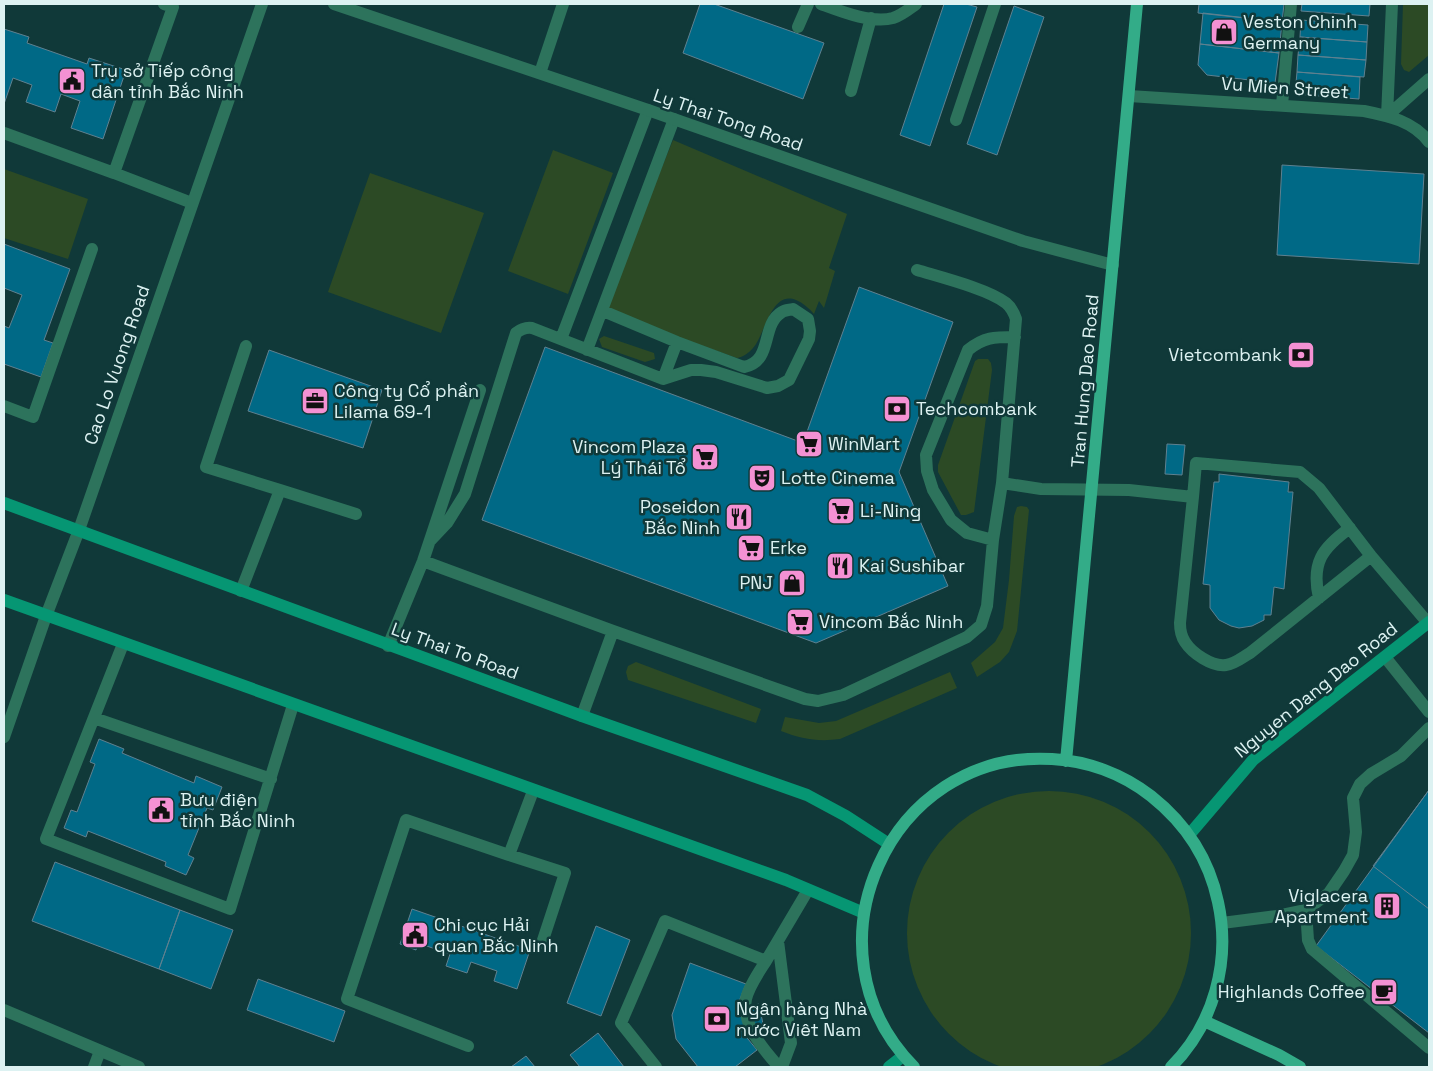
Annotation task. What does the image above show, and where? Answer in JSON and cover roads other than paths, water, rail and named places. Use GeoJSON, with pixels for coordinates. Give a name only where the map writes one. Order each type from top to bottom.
{"type":"FeatureCollection","features":[{"type":"Feature","properties":{"kind":"main road","name":"Tran Hung Dao Road"},"geometry":{"type":"LineString","coordinates":[[1066,761],[1093,491],[1137,4]]}},
{"type":"Feature","properties":{"kind":"main road","name":"Ly Thai To Road"},"geometry":{"type":"LineString","coordinates":[[4,503],[388,646],[582,716],[808,794],[889,844]]}},
{"type":"Feature","properties":{"kind":"main road"},"geometry":{"type":"LineString","coordinates":[[4,600],[808,890],[864,913]]}},
{"type":"Feature","properties":{"kind":"main road","name":"Nguyen Dang Dao Road"},"geometry":{"type":"LineString","coordinates":[[1189,835],[1253,760],[1429,622]]}},
{"type":"Feature","properties":{"kind":"main road"},"geometry":{"type":"LineString","coordinates":[[914,1067],[903,1056],[884,1028],[869,992],[862,952],[864,913],[873,877],[889,844],[904,822],[923,803],[945,787],[968,774],[994,765],[1020,760],[1047,759],[1086,764],[1109,772],[1142,789],[1170,812],[1189,835],[1203,858],[1214,885],[1222,923],[1223,947],[1221,968],[1214,995],[1204,1021],[1188,1049],[1171,1067]]}},
{"type":"Feature","properties":{"kind":"main road"},"geometry":{"type":"LineString","coordinates":[[1204,1021],[1250,1041],[1300,1067]]}},
{"type":"Feature","properties":{"kind":"main road"},"geometry":{"type":"LineString","coordinates":[[889,1067],[903,1056]]}},
{"type":"Feature","properties":{"kind":"street"},"geometry":{"type":"LineString","coordinates":[[114,172],[173,7],[164,4]]}},
{"type":"Feature","properties":{"kind":"street","name":"Cao Lo Vuong Road"},"geometry":{"type":"LineString","coordinates":[[4,737],[46,616],[79,530],[262,4]]}},
{"type":"Feature","properties":{"kind":"street","name":"Ly Thai Tong Road"},"geometry":{"type":"LineString","coordinates":[[334,4],[648,110],[1023,241],[1113,265]]}},
{"type":"Feature","properties":{"kind":"street"},"geometry":{"type":"LineString","coordinates":[[540,73],[563,4]]}},
{"type":"Feature","properties":{"kind":"street"},"geometry":{"type":"LineString","coordinates":[[798,27],[808,4]]}},
{"type":"Feature","properties":{"kind":"street"},"geometry":{"type":"LineString","coordinates":[[821,4],[850,15],[886,19],[894,18],[916,4]]}},
{"type":"Feature","properties":{"kind":"street"},"geometry":{"type":"LineString","coordinates":[[956,120],[995,4]]}},
{"type":"Feature","properties":{"kind":"street"},"geometry":{"type":"LineString","coordinates":[[1282,105],[1292,4]]}},
{"type":"Feature","properties":{"kind":"street"},"geometry":{"type":"LineString","coordinates":[[1387,116],[1392,4]]}},
{"type":"Feature","properties":{"kind":"street"},"geometry":{"type":"LineString","coordinates":[[851,91],[871,18]]}},
{"type":"Feature","properties":{"kind":"street"},"geometry":{"type":"LineString","coordinates":[[1387,116],[1429,79]]}},
{"type":"Feature","properties":{"kind":"street","name":"Vu Mien Street"},"geometry":{"type":"LineString","coordinates":[[1129,96],[1364,111],[1387,116],[1406,123],[1418,129],[1429,142]]}},
{"type":"Feature","properties":{"kind":"street"},"geometry":{"type":"LineString","coordinates":[[561,339],[648,110]]}},
{"type":"Feature","properties":{"kind":"street"},"geometry":{"type":"LineString","coordinates":[[586,350],[674,119]]}},
{"type":"Feature","properties":{"kind":"street"},"geometry":{"type":"LineString","coordinates":[[4,133],[114,172],[192,203]]}},
{"type":"Feature","properties":{"kind":"street"},"geometry":{"type":"LineString","coordinates":[[4,406],[33,416],[92,249]]}},
{"type":"Feature","properties":{"kind":"street"},"geometry":{"type":"LineString","coordinates":[[423,560],[793,696],[818,700],[832,699],[843,695],[967,637],[981,625],[987,606],[993,540],[1002,483],[1016,319],[1012,309],[1006,303],[965,285],[917,270]]}},
{"type":"Feature","properties":{"kind":"street"},"geometry":{"type":"LineString","coordinates":[[430,541],[447,523],[465,494],[516,333],[524,328],[528,327],[663,378],[691,370],[701,370],[716,372],[764,387],[778,386],[789,380],[809,338],[810,331],[808,319],[793,309],[782,312],[774,320],[759,360],[752,365],[744,366],[677,342],[602,311]]}},
{"type":"Feature","properties":{"kind":"street"},"geometry":{"type":"LineString","coordinates":[[993,540],[967,532],[950,520],[933,490],[927,472],[926,455],[968,350],[979,341],[996,337],[1014,337]]}},
{"type":"Feature","properties":{"kind":"street"},"geometry":{"type":"LineString","coordinates":[[663,378],[677,342]]}},
{"type":"Feature","properties":{"kind":"street"},"geometry":{"type":"LineString","coordinates":[[246,346],[206,467],[356,514]]}},
{"type":"Feature","properties":{"kind":"street"},"geometry":{"type":"LineString","coordinates":[[388,646],[430,541],[480,390]]}},
{"type":"Feature","properties":{"kind":"street"},"geometry":{"type":"LineString","coordinates":[[1371,556],[1233,664],[1223,666],[1210,661],[1192,650],[1180,632],[1196,463],[1300,472],[1319,488],[1371,556],[1429,622]]}},
{"type":"Feature","properties":{"kind":"street"},"geometry":{"type":"LineString","coordinates":[[1002,483],[1041,489],[1129,490],[1193,496]]}},
{"type":"Feature","properties":{"kind":"street"},"geometry":{"type":"LineString","coordinates":[[242,591],[280,490]]}},
{"type":"Feature","properties":{"kind":"street"},"geometry":{"type":"LineString","coordinates":[[1319,598],[1316,587],[1318,564],[1331,541],[1350,528]]}},
{"type":"Feature","properties":{"kind":"street"},"geometry":{"type":"LineString","coordinates":[[582,716],[613,631]]}},
{"type":"Feature","properties":{"kind":"street"},"geometry":{"type":"LineString","coordinates":[[123,644],[46,840],[230,909],[293,705]]}},
{"type":"Feature","properties":{"kind":"street"},"geometry":{"type":"LineString","coordinates":[[1385,657],[1429,712]]}},
{"type":"Feature","properties":{"kind":"street"},"geometry":{"type":"LineString","coordinates":[[94,718],[271,779]]}},
{"type":"Feature","properties":{"kind":"street"},"geometry":{"type":"LineString","coordinates":[[1222,923],[1306,910],[1329,893],[1353,855],[1356,832],[1353,798],[1360,784],[1371,774],[1401,756],[1429,728]]}},
{"type":"Feature","properties":{"kind":"street"},"geometry":{"type":"LineString","coordinates":[[509,855],[534,791]]}},
{"type":"Feature","properties":{"kind":"street"},"geometry":{"type":"LineString","coordinates":[[468,1046],[347,999],[406,820],[565,873],[542,943]]}},
{"type":"Feature","properties":{"kind":"street"},"geometry":{"type":"LineString","coordinates":[[778,941],[791,1043],[780,1067],[753,1032],[746,1012],[746,999],[766,961],[808,890]]}},
{"type":"Feature","properties":{"kind":"street"},"geometry":{"type":"LineString","coordinates":[[1306,910],[1308,940],[1312,949],[1429,1048]]}},
{"type":"Feature","properties":{"kind":"street"},"geometry":{"type":"LineString","coordinates":[[656,1067],[621,1023],[665,921],[766,961]]}},
{"type":"Feature","properties":{"kind":"street"},"geometry":{"type":"LineString","coordinates":[[4,1010],[139,1067]]}},
{"type":"Feature","properties":{"kind":"street"},"geometry":{"type":"LineString","coordinates":[[94,1067],[100,1051]]}},
{"type":"Feature","properties":{"kind":"place","name":"Veston Chinh Germany"},"geometry":{"type":"Point","coordinates":[1224,32]}},
{"type":"Feature","properties":{"kind":"place","name":"Trụ sở Tiếp công dân tỉnh Bắc Ninh"},"geometry":{"type":"Point","coordinates":[72,81]}},
{"type":"Feature","properties":{"kind":"place","name":"Vietcombank"},"geometry":{"type":"Point","coordinates":[1301,355]}},
{"type":"Feature","properties":{"kind":"place","name":"Công ty Cổ phần Lilama 69-1"},"geometry":{"type":"Point","coordinates":[315,401]}},
{"type":"Feature","properties":{"kind":"place","name":"Techcombank"},"geometry":{"type":"Point","coordinates":[897,409]}},
{"type":"Feature","properties":{"kind":"place","name":"WinMart"},"geometry":{"type":"Point","coordinates":[809,444]}},
{"type":"Feature","properties":{"kind":"place","name":"Vincom Plaza Lý Thái Tổ"},"geometry":{"type":"Point","coordinates":[705,457]}},
{"type":"Feature","properties":{"kind":"place","name":"Lotte Cinema"},"geometry":{"type":"Point","coordinates":[762,478]}},
{"type":"Feature","properties":{"kind":"place","name":"Li-Ning"},"geometry":{"type":"Point","coordinates":[841,511]}},
{"type":"Feature","properties":{"kind":"place","name":"Poseidon Bắc Ninh"},"geometry":{"type":"Point","coordinates":[739,517]}},
{"type":"Feature","properties":{"kind":"place","name":"Erke"},"geometry":{"type":"Point","coordinates":[751,548]}},
{"type":"Feature","properties":{"kind":"place","name":"Kai Sushibar"},"geometry":{"type":"Point","coordinates":[840,566]}},
{"type":"Feature","properties":{"kind":"place","name":"PNJ"},"geometry":{"type":"Point","coordinates":[792,583]}},
{"type":"Feature","properties":{"kind":"place","name":"Vincom Bắc Ninh"},"geometry":{"type":"Point","coordinates":[800,622]}},
{"type":"Feature","properties":{"kind":"place","name":"Bưu điện tỉnh Bắc Ninh"},"geometry":{"type":"Point","coordinates":[161,810]}},
{"type":"Feature","properties":{"kind":"place","name":"Viglacera Apartment"},"geometry":{"type":"Point","coordinates":[1387,906]}},
{"type":"Feature","properties":{"kind":"place","name":"Chi cục Hải quan Bắc Ninh"},"geometry":{"type":"Point","coordinates":[415,935]}},
{"type":"Feature","properties":{"kind":"place","name":"Highlands Coffee"},"geometry":{"type":"Point","coordinates":[1384,992]}},
{"type":"Feature","properties":{"kind":"place","name":"Ngân hàng Nhà nước Viêt Nam"},"geometry":{"type":"Point","coordinates":[717,1019]}}]}
